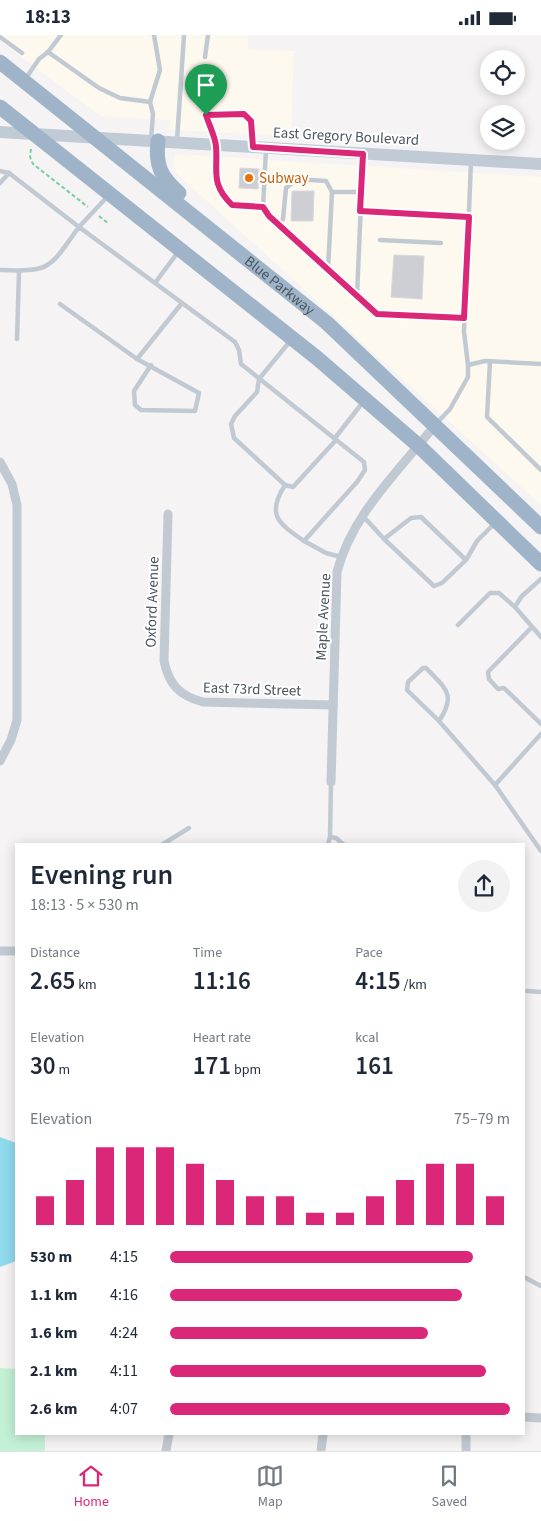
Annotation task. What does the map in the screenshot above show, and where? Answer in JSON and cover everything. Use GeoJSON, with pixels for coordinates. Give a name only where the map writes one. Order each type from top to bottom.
{"type":"FeatureCollection","features":[{"type":"Feature","properties":{"kind":"highway","name":"Blue Parkway"},"geometry":{"type":"LineString","coordinates":[[0,62],[327,323],[541,527]]}},
{"type":"Feature","properties":{"kind":"highway"},"geometry":{"type":"LineString","coordinates":[[0,107],[33,142],[110,194],[365,399],[419,446],[541,564]]}},
{"type":"Feature","properties":{"kind":"highway"},"geometry":{"type":"LineString","coordinates":[[154,141],[161,176],[215,224],[228,244]]}},
{"type":"Feature","properties":{"kind":"main road","name":"East Gregory Boulevard"},"geometry":{"type":"LineString","coordinates":[[0,132],[33,142],[95,138],[541,164]]}},
{"type":"Feature","properties":{"kind":"street","name":"Maple Avenue"},"geometry":{"type":"LineString","coordinates":[[331,782],[338,572],[341,557],[356,523],[435,425]]}},
{"type":"Feature","properties":{"kind":"street"},"geometry":{"type":"LineString","coordinates":[[0,462],[12,484],[17,505],[17,720],[11,740],[0,761]]}},
{"type":"Feature","properties":{"kind":"street","name":"Oxford Avenue"},"geometry":{"type":"LineString","coordinates":[[168,514],[164,661],[167,674],[175,687]]}},
{"type":"Feature","properties":{"kind":"street","name":"East 73rd Street"},"geometry":{"type":"LineString","coordinates":[[175,687],[186,697],[203,702],[333,705]]}},
{"type":"Feature","properties":{"kind":"street"},"geometry":{"type":"LineString","coordinates":[[0,951],[15,951]]}},
{"type":"Feature","properties":{"kind":"street"},"geometry":{"type":"LineString","coordinates":[[525,1417],[541,1418]]}},
{"type":"Feature","properties":{"kind":"street"},"geometry":{"type":"LineString","coordinates":[[166,1451],[169,1435]]}},
{"type":"Feature","properties":{"kind":"street"},"geometry":{"type":"LineString","coordinates":[[322,1451],[323,1435]]}},
{"type":"Feature","properties":{"kind":"street"},"geometry":{"type":"LineString","coordinates":[[466,1435],[466,1451]]}},
{"type":"Feature","properties":{"kind":"lane"},"geometry":{"type":"LineString","coordinates":[[24,81],[39,59],[48,52],[61,35]]}},
{"type":"Feature","properties":{"kind":"lane"},"geometry":{"type":"LineString","coordinates":[[154,35],[160,70],[150,102],[153,115],[154,141]]}},
{"type":"Feature","properties":{"kind":"lane"},"geometry":{"type":"LineString","coordinates":[[177,143],[184,35]]}},
{"type":"Feature","properties":{"kind":"lane"},"geometry":{"type":"LineString","coordinates":[[205,57],[208,35]]}},
{"type":"Feature","properties":{"kind":"lane"},"geometry":{"type":"LineString","coordinates":[[0,37],[22,53]]}},
{"type":"Feature","properties":{"kind":"lane"},"geometry":{"type":"LineString","coordinates":[[48,52],[100,88],[120,98],[150,102]]}},
{"type":"Feature","properties":{"kind":"lane"},"geometry":{"type":"LineString","coordinates":[[202,105],[216,145],[214,176],[222,195],[232,205],[263,207]]}},
{"type":"Feature","properties":{"kind":"lane"},"geometry":{"type":"LineString","coordinates":[[206,115],[244,114],[251,121],[260,148],[263,207],[279,225],[377,314],[464,318]]}},
{"type":"Feature","properties":{"kind":"lane"},"geometry":{"type":"LineString","coordinates":[[357,296],[363,154]]}},
{"type":"Feature","properties":{"kind":"lane"},"geometry":{"type":"LineString","coordinates":[[435,425],[450,409],[468,377],[464,318],[471,160]]}},
{"type":"Feature","properties":{"kind":"lane"},"geometry":{"type":"LineString","coordinates":[[0,171],[9,173],[235,342],[240,350],[242,365],[364,462],[365,470],[357,482],[304,541]]}},
{"type":"Feature","properties":{"kind":"lane"},"geometry":{"type":"LineString","coordinates":[[0,183],[9,173]]}},
{"type":"Feature","properties":{"kind":"lane"},"geometry":{"type":"LineString","coordinates":[[279,225],[283,219],[286,188],[297,179],[326,181],[332,192],[328,270]]}},
{"type":"Feature","properties":{"kind":"lane"},"geometry":{"type":"LineString","coordinates":[[332,192],[361,192]]}},
{"type":"Feature","properties":{"kind":"lane"},"geometry":{"type":"LineString","coordinates":[[0,270],[42,269],[53,263],[80,227],[110,194]]}},
{"type":"Feature","properties":{"kind":"lane"},"geometry":{"type":"LineString","coordinates":[[360,211],[469,217]]}},
{"type":"Feature","properties":{"kind":"lane"},"geometry":{"type":"LineString","coordinates":[[380,240],[441,243]]}},
{"type":"Feature","properties":{"kind":"lane"},"geometry":{"type":"LineString","coordinates":[[155,283],[180,250]]}},
{"type":"Feature","properties":{"kind":"lane"},"geometry":{"type":"LineString","coordinates":[[17,339],[19,271]]}},
{"type":"Feature","properties":{"kind":"lane"},"geometry":{"type":"LineString","coordinates":[[136,359],[182,303]]}},
{"type":"Feature","properties":{"kind":"lane"},"geometry":{"type":"LineString","coordinates":[[60,304],[136,359],[151,365],[199,393],[195,411],[141,410],[135,405],[134,391],[151,365]]}},
{"type":"Feature","properties":{"kind":"lane"},"geometry":{"type":"LineString","coordinates":[[292,339],[259,379],[257,392],[234,416],[231,431],[234,438],[286,485],[293,487],[336,439],[365,399]]}},
{"type":"Feature","properties":{"kind":"lane"},"geometry":{"type":"LineString","coordinates":[[468,365],[490,361],[541,364]]}},
{"type":"Feature","properties":{"kind":"lane"},"geometry":{"type":"LineString","coordinates":[[490,361],[487,417],[541,470]]}},
{"type":"Feature","properties":{"kind":"lane"},"geometry":{"type":"LineString","coordinates":[[286,485],[276,503],[276,517],[282,526],[326,553],[341,557]]}},
{"type":"Feature","properties":{"kind":"lane"},"geometry":{"type":"LineString","coordinates":[[363,516],[384,539],[434,586],[442,583],[466,560],[477,541],[497,520]]}},
{"type":"Feature","properties":{"kind":"lane"},"geometry":{"type":"LineString","coordinates":[[384,539],[411,518],[421,517],[466,560]]}},
{"type":"Feature","properties":{"kind":"lane"},"geometry":{"type":"LineString","coordinates":[[515,607],[521,597],[541,579]]}},
{"type":"Feature","properties":{"kind":"lane"},"geometry":{"type":"LineString","coordinates":[[458,625],[490,593],[499,593],[515,607],[541,637]]}},
{"type":"Feature","properties":{"kind":"lane"},"geometry":{"type":"LineString","coordinates":[[532,627],[488,672],[489,679],[498,689],[504,688],[541,724]]}},
{"type":"Feature","properties":{"kind":"lane"},"geometry":{"type":"LineString","coordinates":[[439,721],[448,707],[447,690],[426,668],[423,668],[408,682],[407,689],[439,721],[495,785],[541,851]]}},
{"type":"Feature","properties":{"kind":"lane"},"geometry":{"type":"LineString","coordinates":[[495,785],[541,734]]}},
{"type":"Feature","properties":{"kind":"lane"},"geometry":{"type":"LineString","coordinates":[[328,843],[331,782]]}},
{"type":"Feature","properties":{"kind":"lane"},"geometry":{"type":"LineString","coordinates":[[165,843],[190,828]]}},
{"type":"Feature","properties":{"kind":"lane"},"geometry":{"type":"LineString","coordinates":[[330,837],[336,838],[342,843]]}},
{"type":"Feature","properties":{"kind":"lane"},"geometry":{"type":"LineString","coordinates":[[527,991],[541,992]]}},
{"type":"Feature","properties":{"kind":"lane"},"geometry":{"type":"LineString","coordinates":[[525,1278],[541,1286]]}},
{"type":"Feature","properties":{"kind":"path"},"geometry":{"type":"LineString","coordinates":[[33,142],[30,157],[33,164],[110,224]]}},
{"type":"Feature","properties":{"kind":"shaded area"},"geometry":{"type":"Polygon","coordinates":[[[0,35],[248,35],[248,49],[294,51],[291,136],[169,130],[170,120],[102,117],[0,41],[0,35]]]}},
{"type":"Feature","properties":{"kind":"shaded area"},"geometry":{"type":"Polygon","coordinates":[[[175,154],[541,177],[541,505],[174,171],[175,154]]]}},
{"type":"Feature","properties":{"kind":"green space"},"geometry":{"type":"Polygon","coordinates":[[[0,1368],[15,1369],[15,1435],[45,1435],[45,1451],[0,1451],[0,1368]]]}},
{"type":"Feature","properties":{"kind":"water"},"geometry":{"type":"Polygon","coordinates":[[[0,1137],[15,1143],[15,1261],[0,1267],[0,1137]]]}},
{"type":"Feature","properties":{"kind":"building","name":"Subway"},"geometry":{"type":"Polygon","coordinates":[[[240,168],[259,169],[258,189],[239,188],[240,168]]]}},
{"type":"Feature","properties":{"kind":"building"},"geometry":{"type":"Polygon","coordinates":[[[292,191],[314,191],[313,221],[291,221],[292,191]]]}},
{"type":"Feature","properties":{"kind":"building"},"geometry":{"type":"Polygon","coordinates":[[[394,255],[424,256],[422,299],[391,297],[394,255]]]}},
{"type":"Feature","properties":{"kind":"place","name":"Subway"},"geometry":{"type":"Point","coordinates":[249,178]}},
{"type":"Feature","properties":{"kind":"route"},"geometry":{"type":"LineString","coordinates":[[244,114],[251,121],[253,147],[363,154],[360,211],[469,217],[464,318],[377,314],[269,216],[263,207],[232,205],[222,195],[214,176],[216,145],[206,115],[244,114]]}}]}
